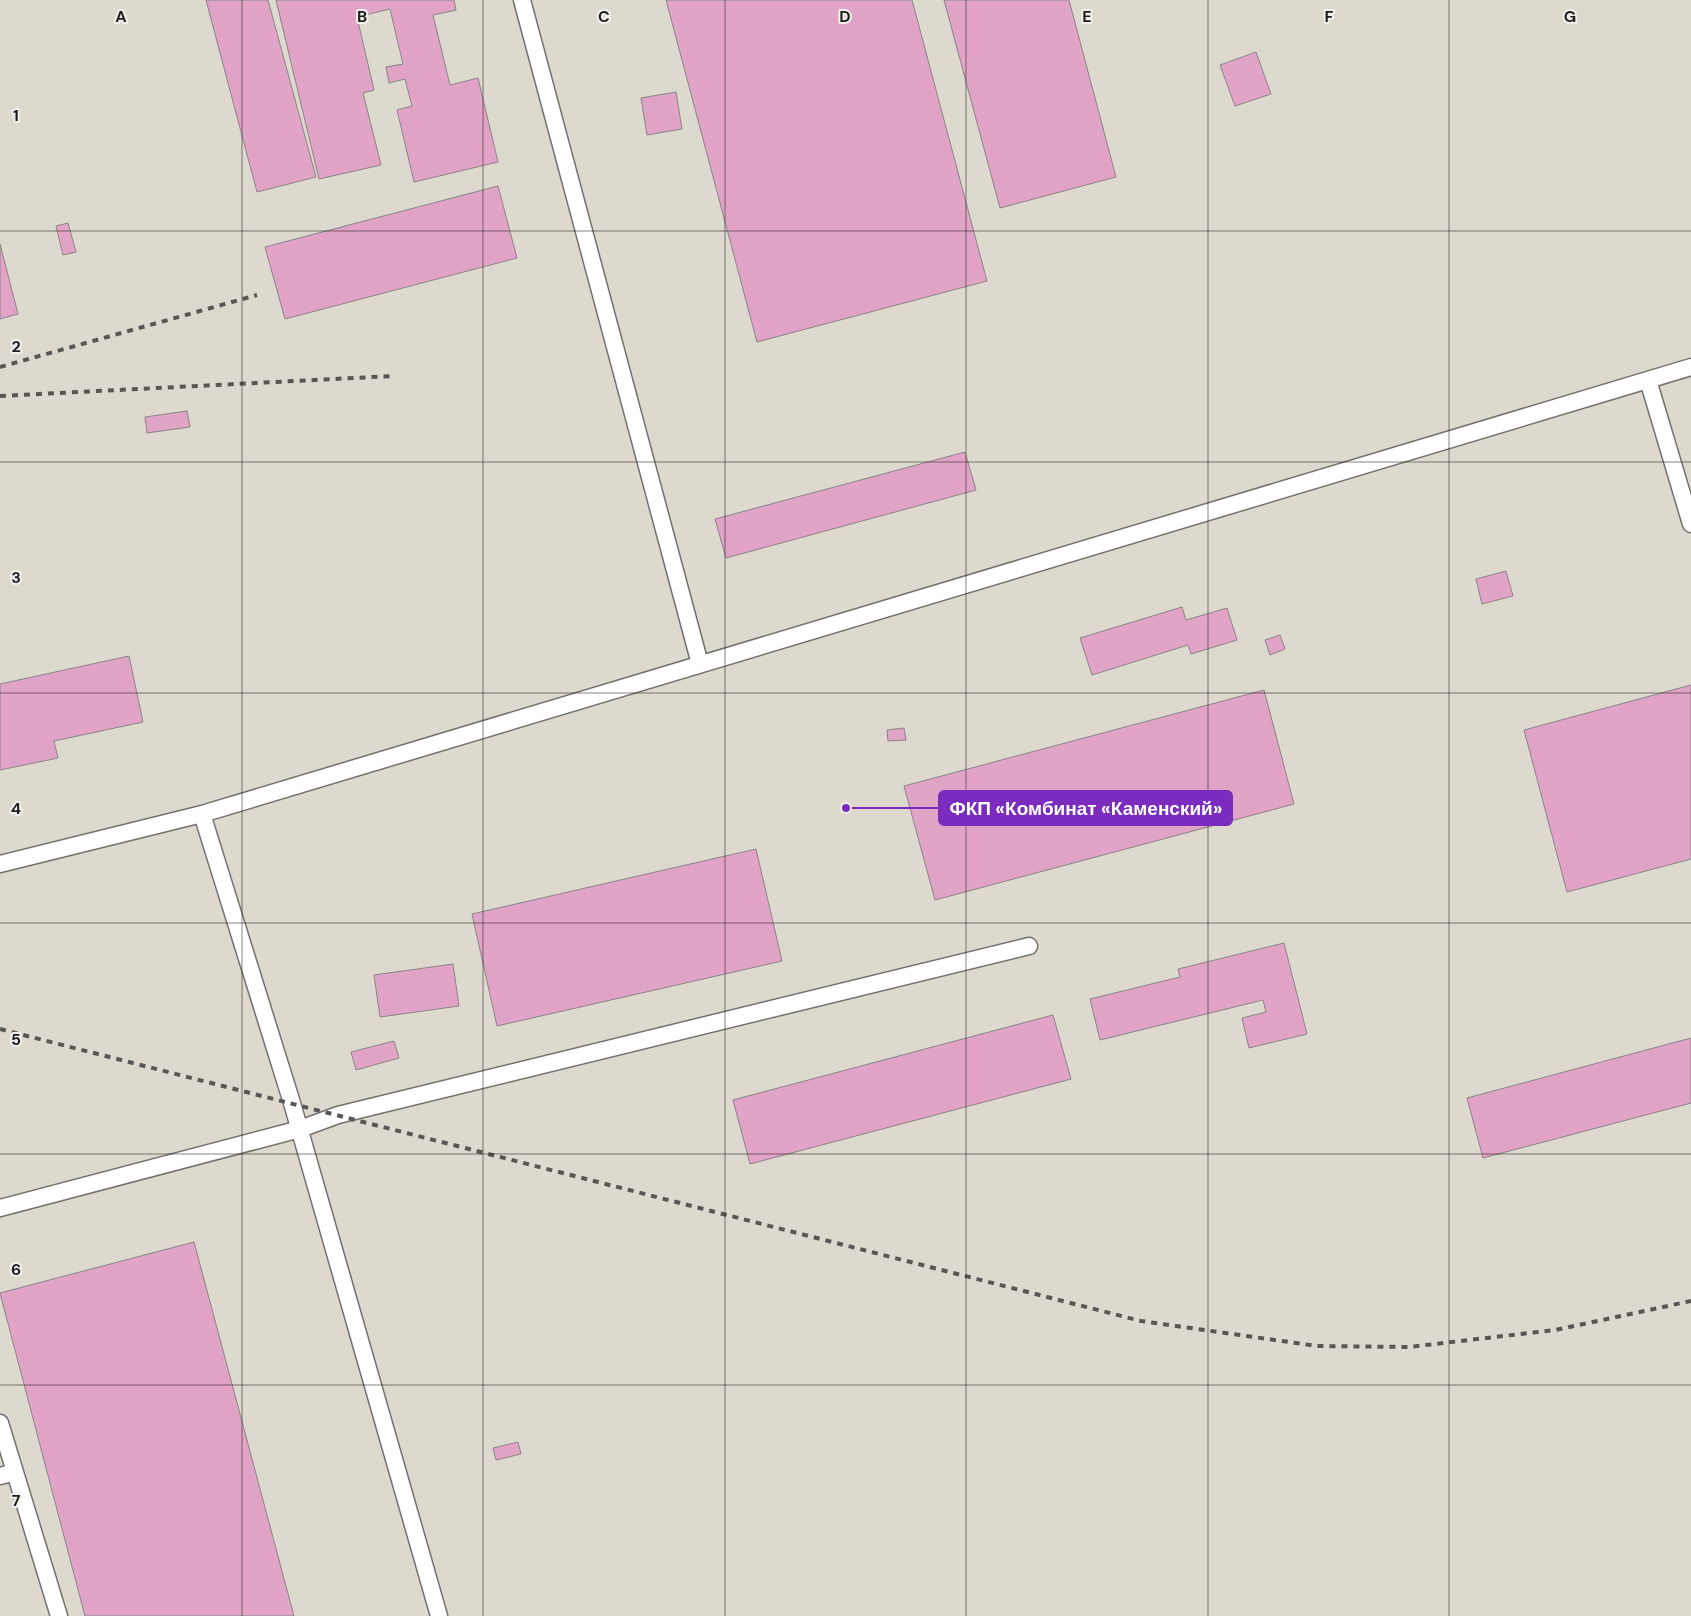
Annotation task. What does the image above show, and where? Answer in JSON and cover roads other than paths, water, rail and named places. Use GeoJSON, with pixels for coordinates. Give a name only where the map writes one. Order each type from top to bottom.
{"type":"FeatureCollection","features":[{"type":"Feature","properties":{"kind":"lane"},"geometry":{"type":"LineString","coordinates":[[522,0],[700,664]]}},
{"type":"Feature","properties":{"kind":"lane"},"geometry":{"type":"LineString","coordinates":[[0,864],[202,814],[1691,367]]}},
{"type":"Feature","properties":{"kind":"lane"},"geometry":{"type":"LineString","coordinates":[[1648,380],[1691,524]]}},
{"type":"Feature","properties":{"kind":"lane"},"geometry":{"type":"LineString","coordinates":[[202,814],[300,1129],[439,1616]]}},
{"type":"Feature","properties":{"kind":"lane"},"geometry":{"type":"LineString","coordinates":[[0,1208],[300,1129],[338,1115],[1029,946]]}},
{"type":"Feature","properties":{"kind":"lane"},"geometry":{"type":"LineString","coordinates":[[0,1423],[7,1474],[60,1616]]}},
{"type":"Feature","properties":{"kind":"railway"},"geometry":{"type":"LineString","coordinates":[[0,367],[257,295]]}},
{"type":"Feature","properties":{"kind":"railway"},"geometry":{"type":"LineString","coordinates":[[0,396],[393,376]]}},
{"type":"Feature","properties":{"kind":"railway"},"geometry":{"type":"LineString","coordinates":[[0,1029],[1141,1321],[1317,1346],[1409,1347],[1555,1330],[1691,1301]]}},
{"type":"Feature","properties":{"kind":"place","name":"ФКП «Комбинат «Каменский»"},"geometry":{"type":"Point","coordinates":[846,808]}}]}
